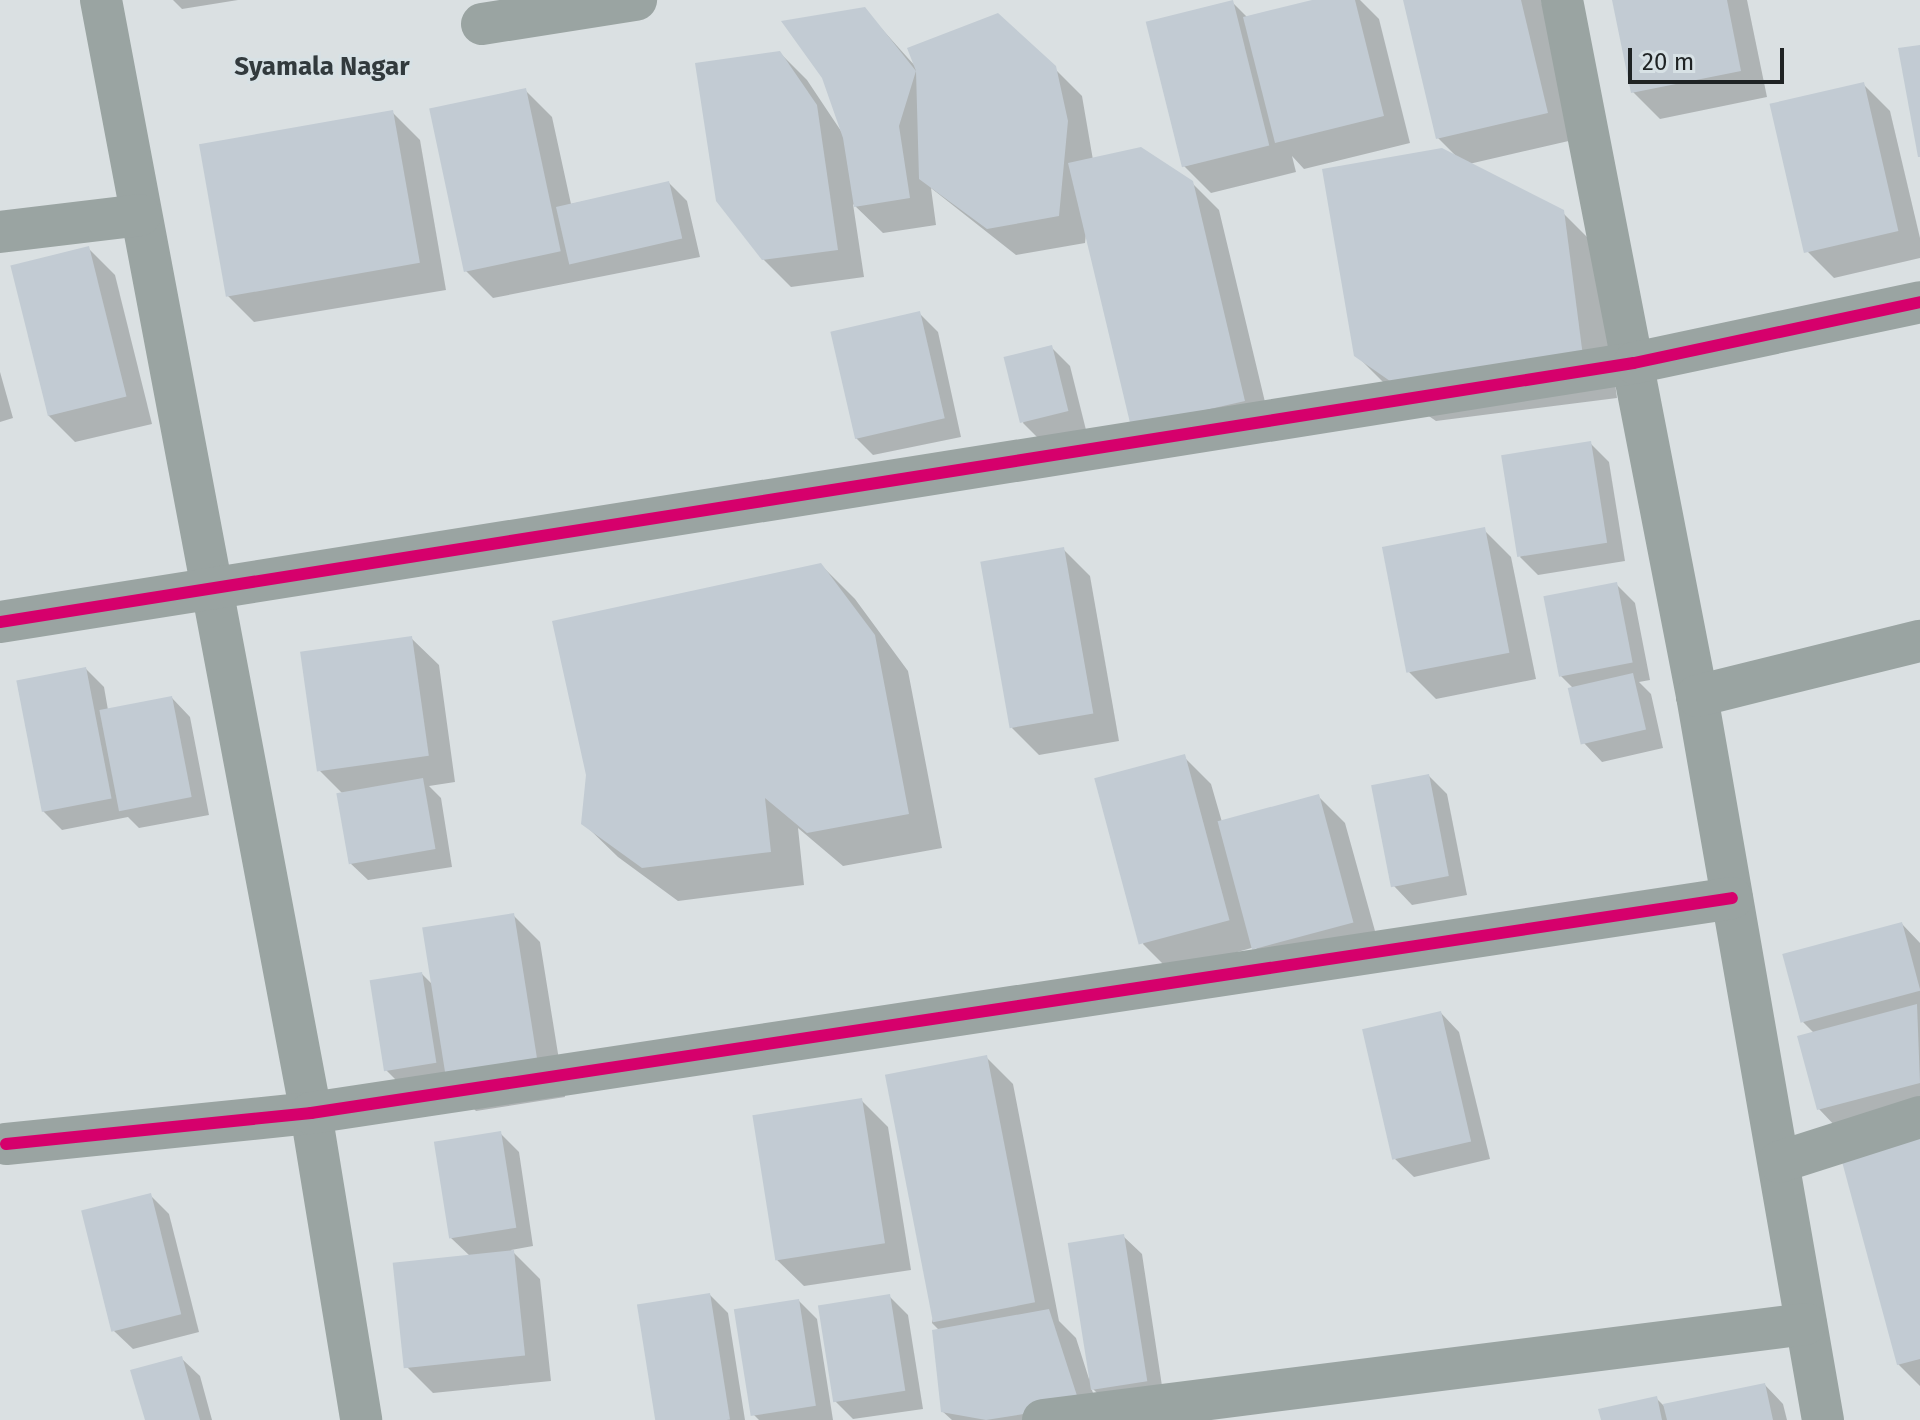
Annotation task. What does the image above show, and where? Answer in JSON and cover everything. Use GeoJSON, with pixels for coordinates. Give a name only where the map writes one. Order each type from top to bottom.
{"type":"FeatureCollection","features":[{"type":"Feature","properties":{"kind":"street"},"geometry":{"type":"LineString","coordinates":[[101,0],[311,1113],[361,1420]]}},
{"type":"Feature","properties":{"kind":"street"},"geometry":{"type":"LineString","coordinates":[[482,24],[636,0]]}},
{"type":"Feature","properties":{"kind":"street"},"geometry":{"type":"LineString","coordinates":[[1562,0],[1697,696],[1823,1420]]}},
{"type":"Feature","properties":{"kind":"street"},"geometry":{"type":"LineString","coordinates":[[0,232],[140,215]]}},
{"type":"Feature","properties":{"kind":"street"},"geometry":{"type":"LineString","coordinates":[[0,622],[1634,363],[1920,302]]}},
{"type":"Feature","properties":{"kind":"street"},"geometry":{"type":"LineString","coordinates":[[1697,696],[1920,641]]}},
{"type":"Feature","properties":{"kind":"street"},"geometry":{"type":"LineString","coordinates":[[6,1144],[311,1113],[1732,898]]}},
{"type":"Feature","properties":{"kind":"street"},"geometry":{"type":"LineString","coordinates":[[1779,1162],[1920,1117]]}},
{"type":"Feature","properties":{"kind":"street"},"geometry":{"type":"LineString","coordinates":[[1043,1420],[1806,1324]]}},
{"type":"Feature","properties":{"kind":"building"},"geometry":{"type":"Polygon","coordinates":[[[1233,0],[1269,146],[1182,167],[1146,22],[1233,0]]]}},
{"type":"Feature","properties":{"kind":"building"},"geometry":{"type":"Polygon","coordinates":[[[1312,0],[1355,0],[1384,116],[1275,143],[1243,17],[1312,0]]]}},
{"type":"Feature","properties":{"kind":"building"},"geometry":{"type":"Polygon","coordinates":[[[1403,0],[1521,0],[1548,113],[1436,139],[1403,0]]]}},
{"type":"Feature","properties":{"kind":"building"},"geometry":{"type":"Polygon","coordinates":[[[1612,0],[1727,0],[1741,71],[1631,93],[1612,0]]]}},
{"type":"Feature","properties":{"kind":"building"},"geometry":{"type":"Polygon","coordinates":[[[865,7],[916,71],[899,126],[910,198],[854,207],[843,138],[822,78],[781,21],[865,7]]]}},
{"type":"Feature","properties":{"kind":"building"},"geometry":{"type":"Polygon","coordinates":[[[998,13],[1056,66],[1068,121],[1059,216],[987,229],[919,179],[916,71],[907,48],[998,13]]]}},
{"type":"Feature","properties":{"kind":"building"},"geometry":{"type":"Polygon","coordinates":[[[1920,45],[1920,157],[1918,157],[1898,48],[1920,45]]]}},
{"type":"Feature","properties":{"kind":"building"},"geometry":{"type":"Polygon","coordinates":[[[780,51],[817,105],[838,250],[762,260],[716,201],[695,63],[780,51]]]}},
{"type":"Feature","properties":{"kind":"building"},"geometry":{"type":"Polygon","coordinates":[[[1864,82],[1898,231],[1804,253],[1769,104],[1864,82]]]}},
{"type":"Feature","properties":{"kind":"building"},"geometry":{"type":"Polygon","coordinates":[[[526,88],[561,251],[464,272],[429,109],[526,88]]]}},
{"type":"Feature","properties":{"kind":"building"},"geometry":{"type":"Polygon","coordinates":[[[393,110],[420,263],[226,297],[199,144],[393,110]]]}},
{"type":"Feature","properties":{"kind":"building"},"geometry":{"type":"Polygon","coordinates":[[[1141,147],[1193,181],[1245,401],[1131,427],[1068,163],[1141,147]]]}},
{"type":"Feature","properties":{"kind":"building"},"geometry":{"type":"Polygon","coordinates":[[[1442,148],[1564,210],[1584,364],[1400,388],[1354,356],[1322,169],[1442,148]]]}},
{"type":"Feature","properties":{"kind":"building"},"geometry":{"type":"Polygon","coordinates":[[[669,181],[682,238],[569,265],[556,207],[669,181]]]}},
{"type":"Feature","properties":{"kind":"building"},"geometry":{"type":"Polygon","coordinates":[[[89,246],[126,396],[48,416],[10,266],[89,246]]]}},
{"type":"Feature","properties":{"kind":"building"},"geometry":{"type":"Polygon","coordinates":[[[920,311],[945,418],[855,439],[830,332],[920,311]]]}},
{"type":"Feature","properties":{"kind":"building"},"geometry":{"type":"Polygon","coordinates":[[[1052,345],[1068,411],[1020,423],[1003,357],[1052,345]]]}},
{"type":"Feature","properties":{"kind":"building"},"geometry":{"type":"Polygon","coordinates":[[[1591,441],[1607,543],[1517,557],[1501,455],[1591,441]]]}},
{"type":"Feature","properties":{"kind":"building"},"geometry":{"type":"Polygon","coordinates":[[[1485,527],[1509,653],[1406,673],[1382,547],[1485,527]]]}},
{"type":"Feature","properties":{"kind":"building"},"geometry":{"type":"Polygon","coordinates":[[[1064,547],[1093,713],[1010,728],[980,562],[1064,547]]]}},
{"type":"Feature","properties":{"kind":"building"},"geometry":{"type":"Polygon","coordinates":[[[821,563],[875,635],[909,814],[807,833],[765,798],[771,852],[642,868],[581,824],[586,775],[552,621],[821,563]]]}},
{"type":"Feature","properties":{"kind":"building"},"geometry":{"type":"Polygon","coordinates":[[[1617,582],[1633,662],[1559,677],[1543,596],[1617,582]]]}},
{"type":"Feature","properties":{"kind":"building"},"geometry":{"type":"Polygon","coordinates":[[[412,636],[429,756],[317,772],[300,652],[412,636]]]}},
{"type":"Feature","properties":{"kind":"building"},"geometry":{"type":"Polygon","coordinates":[[[86,667],[112,799],[42,812],[16,681],[86,667]]]}},
{"type":"Feature","properties":{"kind":"building"},"geometry":{"type":"Polygon","coordinates":[[[1633,673],[1646,730],[1581,745],[1568,688],[1633,673]]]}},
{"type":"Feature","properties":{"kind":"building"},"geometry":{"type":"Polygon","coordinates":[[[172,696],[192,797],[119,811],[99,710],[172,696]]]}},
{"type":"Feature","properties":{"kind":"building"},"geometry":{"type":"Polygon","coordinates":[[[1185,754],[1230,920],[1139,944],[1094,778],[1185,754]]]}},
{"type":"Feature","properties":{"kind":"building"},"geometry":{"type":"Polygon","coordinates":[[[1429,774],[1449,876],[1391,887],[1371,785],[1429,774]]]}},
{"type":"Feature","properties":{"kind":"building"},"geometry":{"type":"Polygon","coordinates":[[[423,778],[436,849],[349,864],[336,793],[423,778]]]}},
{"type":"Feature","properties":{"kind":"building"},"geometry":{"type":"Polygon","coordinates":[[[1319,794],[1353,922],[1252,950],[1218,821],[1319,794]]]}},
{"type":"Feature","properties":{"kind":"building"},"geometry":{"type":"Polygon","coordinates":[[[514,913],[539,1070],[447,1085],[422,928],[514,913]]]}},
{"type":"Feature","properties":{"kind":"building"},"geometry":{"type":"Polygon","coordinates":[[[1902,922],[1920,991],[1801,1023],[1782,954],[1902,922]]]}},
{"type":"Feature","properties":{"kind":"building"},"geometry":{"type":"Polygon","coordinates":[[[422,972],[436,1063],[384,1071],[370,980],[422,972]]]}},
{"type":"Feature","properties":{"kind":"building"},"geometry":{"type":"Polygon","coordinates":[[[1917,1004],[1920,1083],[1817,1110],[1797,1036],[1917,1004]]]}},
{"type":"Feature","properties":{"kind":"building"},"geometry":{"type":"Polygon","coordinates":[[[1441,1011],[1471,1142],[1392,1160],[1362,1029],[1441,1011]]]}},
{"type":"Feature","properties":{"kind":"building"},"geometry":{"type":"Polygon","coordinates":[[[987,1055],[1035,1302],[933,1322],[885,1075],[987,1055]]]}},
{"type":"Feature","properties":{"kind":"building"},"geometry":{"type":"Polygon","coordinates":[[[862,1098],[885,1243],[775,1261],[752,1115],[862,1098]]]}},
{"type":"Feature","properties":{"kind":"building"},"geometry":{"type":"Polygon","coordinates":[[[501,1131],[516,1228],[449,1238],[434,1142],[501,1131]]]}},
{"type":"Feature","properties":{"kind":"building"},"geometry":{"type":"Polygon","coordinates":[[[1920,1137],[1920,1359],[1897,1365],[1841,1158],[1920,1137]]]}},
{"type":"Feature","properties":{"kind":"building"},"geometry":{"type":"Polygon","coordinates":[[[151,1193],[181,1314],[111,1332],[81,1210],[151,1193]]]}},
{"type":"Feature","properties":{"kind":"building"},"geometry":{"type":"Polygon","coordinates":[[[1124,1234],[1147,1381],[1091,1390],[1068,1243],[1124,1234]]]}},
{"type":"Feature","properties":{"kind":"building"},"geometry":{"type":"Polygon","coordinates":[[[514,1250],[525,1355],[404,1368],[393,1263],[514,1250]]]}},
{"type":"Feature","properties":{"kind":"building"},"geometry":{"type":"Polygon","coordinates":[[[710,1293],[730,1419],[655,1420],[637,1305],[710,1293]]]}},
{"type":"Feature","properties":{"kind":"building"},"geometry":{"type":"Polygon","coordinates":[[[890,1294],[905,1391],[833,1402],[818,1305],[890,1294]]]}},
{"type":"Feature","properties":{"kind":"building"},"geometry":{"type":"Polygon","coordinates":[[[799,1299],[816,1406],[751,1416],[734,1309],[799,1299]]]}},
{"type":"Feature","properties":{"kind":"building"},"geometry":{"type":"Polygon","coordinates":[[[1049,1309],[1080,1405],[986,1420],[941,1412],[932,1330],[1049,1309]]]}},
{"type":"Feature","properties":{"kind":"building"},"geometry":{"type":"Polygon","coordinates":[[[182,1356],[200,1420],[145,1420],[130,1370],[182,1356]]]}},
{"type":"Feature","properties":{"kind":"building"},"geometry":{"type":"Polygon","coordinates":[[[1765,1383],[1773,1420],[1667,1420],[1663,1404],[1765,1383]]]}},
{"type":"Feature","properties":{"kind":"building"},"geometry":{"type":"Polygon","coordinates":[[[1657,1396],[1662,1420],[1601,1420],[1598,1409],[1657,1396]]]}},
{"type":"Feature","properties":{"kind":"cycle path"},"geometry":{"type":"LineString","coordinates":[[0,622],[1634,363],[1920,302]]}},
{"type":"Feature","properties":{"kind":"cycle path"},"geometry":{"type":"LineString","coordinates":[[6,1144],[311,1113],[1732,898]]}},
{"type":"Feature","properties":{"kind":"district","name":"Syamala Nagar"},"geometry":{"type":"Point","coordinates":[322,67]}}]}
